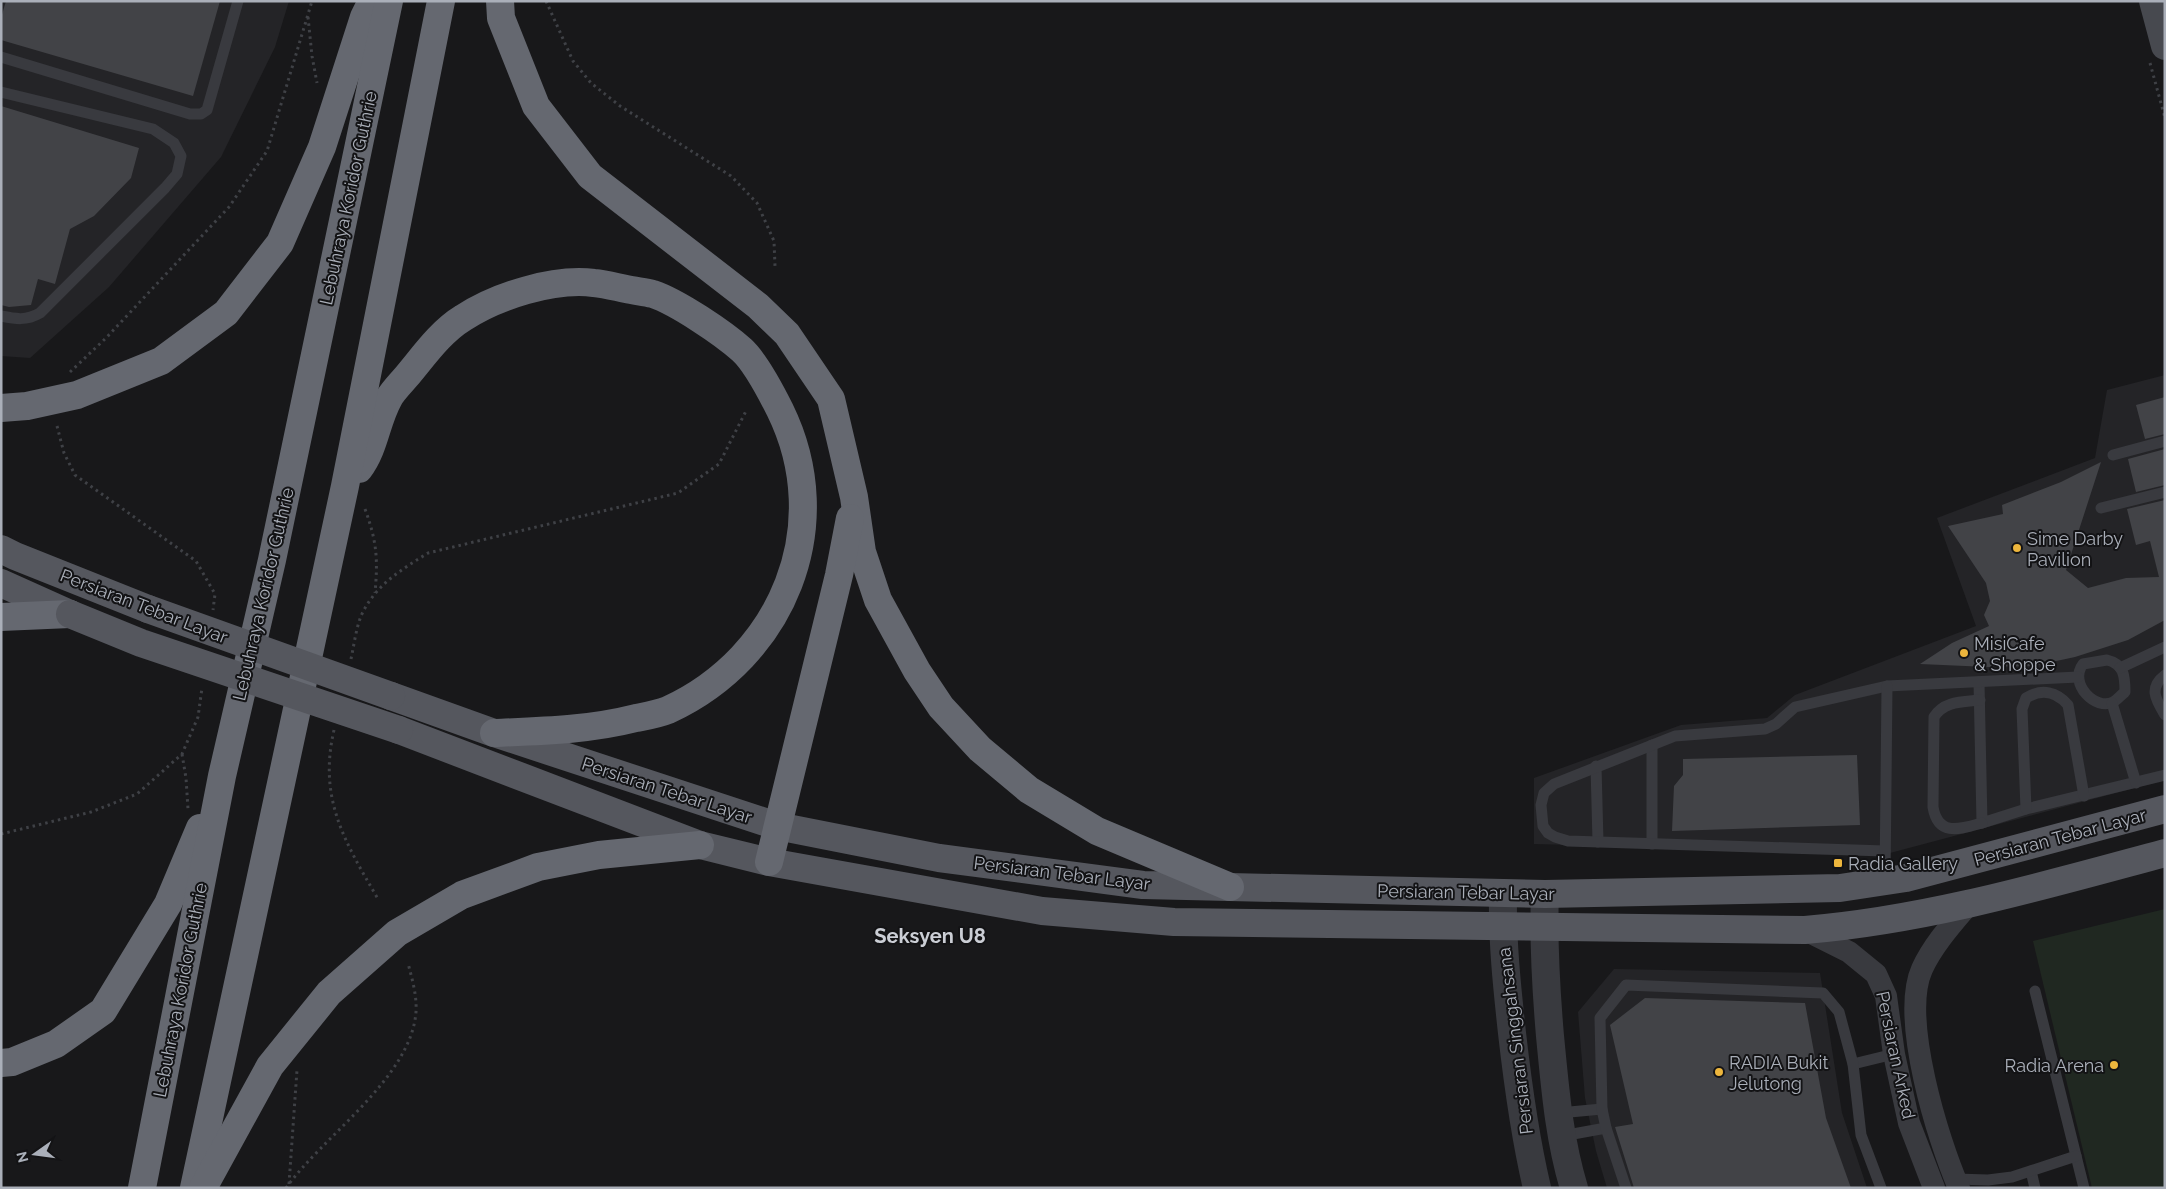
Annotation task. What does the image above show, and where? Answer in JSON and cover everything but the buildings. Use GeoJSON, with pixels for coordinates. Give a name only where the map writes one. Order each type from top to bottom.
{"type":"FeatureCollection","features":[{"type":"Feature","properties":{"kind":"highway"},"geometry":{"type":"LineString","coordinates":[[1,408],[27,406],[77,395],[162,361],[226,313],[280,243],[322,147],[364,17],[372,1]]}},
{"type":"Feature","properties":{"kind":"highway","name":"Lebuhraya Koridor Guthrie"},"geometry":{"type":"LineString","coordinates":[[142,1188],[222,776],[272,560],[389,1]]}},
{"type":"Feature","properties":{"kind":"highway"},"geometry":{"type":"LineString","coordinates":[[194,1188],[345,486],[440,1]]}},
{"type":"Feature","properties":{"kind":"highway"},"geometry":{"type":"LineString","coordinates":[[500,1],[501,18],[536,106],[590,176],[758,306],[787,334],[831,399],[854,497],[862,552],[878,600],[917,671],[941,707],[980,749],[1029,790],[1097,831],[1230,886]]}},
{"type":"Feature","properties":{"kind":"highway"},"geometry":{"type":"LineString","coordinates":[[345,486],[366,460],[389,398],[432,346],[461,319],[499,299],[540,286],[592,282],[654,294],[701,320],[743,351],[772,395],[788,428],[800,470],[801,533],[795,566],[776,614],[742,659],[705,689],[666,711],[589,728],[494,733]]}},
{"type":"Feature","properties":{"kind":"highway"},"geometry":{"type":"LineString","coordinates":[[769,862],[839,575],[854,497]]}},
{"type":"Feature","properties":{"kind":"highway"},"geometry":{"type":"LineString","coordinates":[[1,617],[70,614]]}},
{"type":"Feature","properties":{"kind":"highway"},"geometry":{"type":"LineString","coordinates":[[1,1063],[12,1062],[56,1044],[103,1011],[168,904],[222,776]]}},
{"type":"Feature","properties":{"kind":"highway"},"geometry":{"type":"LineString","coordinates":[[203,1188],[270,1066],[329,993],[397,933],[462,895],[538,867],[599,855],[700,845]]}},
{"type":"Feature","properties":{"kind":"main road"},"geometry":{"type":"LineString","coordinates":[[2153,1],[2165,46]]}},
{"type":"Feature","properties":{"kind":"main road","name":"Persiaran Tebar Layar"},"geometry":{"type":"LineString","coordinates":[[1,549],[148,609],[494,733],[778,826],[939,858],[1143,885],[1545,894],[1840,888],[1885,882],[2165,809]]}},
{"type":"Feature","properties":{"kind":"main road","name":"Persiaran Tebar Layar"},"geometry":{"type":"LineString","coordinates":[[1,584],[141,642],[399,730],[700,845],[769,862],[1042,911],[1174,922],[1544,925],[1805,930],[1855,926],[1969,904],[2165,853]]}},
{"type":"Feature","properties":{"kind":"street","name":"Persiaran Singgahsana"},"geometry":{"type":"LineString","coordinates":[[1502,893],[1502,925],[1520,1099],[1527,1146],[1537,1188]]}},
{"type":"Feature","properties":{"kind":"street","name":"Persiaran Singgahsana"},"geometry":{"type":"LineString","coordinates":[[1545,894],[1544,925],[1547,994],[1554,1081],[1561,1124],[1566,1186]]}},
{"type":"Feature","properties":{"kind":"street","name":"Persiaran Arked"},"geometry":{"type":"LineString","coordinates":[[1957,1183],[1933,1114],[1922,1069],[1916,1015],[1917,988],[1922,970],[1948,927],[1969,904]]}},
{"type":"Feature","properties":{"kind":"street","name":"Persiaran Arked"},"geometry":{"type":"LineString","coordinates":[[1805,930],[1849,952],[1876,974],[1886,996],[1894,1054],[1910,1123],[1934,1188]]}},
{"type":"Feature","properties":{"kind":"lane"},"geometry":{"type":"LineString","coordinates":[[1,57],[190,114],[201,114],[207,110],[238,1]]}},
{"type":"Feature","properties":{"kind":"lane"},"geometry":{"type":"LineString","coordinates":[[1,92],[153,129],[174,143],[181,156],[176,174],[166,188],[40,313],[31,318],[19,320],[1,316]]}},
{"type":"Feature","properties":{"kind":"lane"},"geometry":{"type":"LineString","coordinates":[[2113,455],[2165,441]]}},
{"type":"Feature","properties":{"kind":"lane"},"geometry":{"type":"LineString","coordinates":[[2101,508],[2165,492]]}},
{"type":"Feature","properties":{"kind":"lane"},"geometry":{"type":"LineString","coordinates":[[2120,668],[2165,647]]}},
{"type":"Feature","properties":{"kind":"lane"},"geometry":{"type":"LineString","coordinates":[[2107,660],[2116,662],[2125,675],[2125,692],[2112,703],[2105,704],[2088,696],[2079,686],[2078,677],[2078,671],[2083,664],[2107,660]]}},
{"type":"Feature","properties":{"kind":"lane"},"geometry":{"type":"LineString","coordinates":[[2165,675],[2159,680],[2155,688],[2154,698],[2165,715]]}},
{"type":"Feature","properties":{"kind":"lane"},"geometry":{"type":"LineString","coordinates":[[1885,851],[1568,841],[1548,833],[1543,826],[1541,806],[1544,793],[1554,784],[1596,766],[1675,736],[1764,729],[1776,724],[1795,707],[1887,686],[2078,677]]}},
{"type":"Feature","properties":{"kind":"lane"},"geometry":{"type":"LineString","coordinates":[[1979,682],[1982,823]]}},
{"type":"Feature","properties":{"kind":"lane"},"geometry":{"type":"LineString","coordinates":[[1885,882],[1887,686]]}},
{"type":"Feature","properties":{"kind":"lane"},"geometry":{"type":"LineString","coordinates":[[2026,809],[2022,709],[2026,698],[2039,692],[2052,693],[2068,705],[2084,796]]}},
{"type":"Feature","properties":{"kind":"lane"},"geometry":{"type":"LineString","coordinates":[[1980,700],[1946,704],[1939,709],[1934,718],[1933,807],[1935,818],[1941,825],[1955,830],[2026,809],[2165,775]]}},
{"type":"Feature","properties":{"kind":"lane"},"geometry":{"type":"LineString","coordinates":[[2112,703],[2136,783]]}},
{"type":"Feature","properties":{"kind":"lane"},"geometry":{"type":"LineString","coordinates":[[1652,745],[1652,844]]}},
{"type":"Feature","properties":{"kind":"lane"},"geometry":{"type":"LineString","coordinates":[[1596,766],[1598,842]]}},
{"type":"Feature","properties":{"kind":"lane"},"geometry":{"type":"LineString","coordinates":[[1626,1188],[1606,1128],[1602,1109],[1600,1018],[1626,985],[1823,993],[1839,1012],[1852,1064],[1861,1135],[1881,1188]]}},
{"type":"Feature","properties":{"kind":"lane"},"geometry":{"type":"LineString","coordinates":[[2034,991],[2084,1188]]}},
{"type":"Feature","properties":{"kind":"lane"},"geometry":{"type":"LineString","coordinates":[[1852,1064],[1894,1054]]}},
{"type":"Feature","properties":{"kind":"lane"},"geometry":{"type":"LineString","coordinates":[[1561,1124],[1602,1109]]}},
{"type":"Feature","properties":{"kind":"lane"},"geometry":{"type":"LineString","coordinates":[[1561,1124],[1606,1128]]}},
{"type":"Feature","properties":{"kind":"lane"},"geometry":{"type":"LineString","coordinates":[[1957,1183],[2012,1177],[2076,1156]]}},
{"type":"Feature","properties":{"kind":"lane"},"geometry":{"type":"LineString","coordinates":[[2031,1172],[2036,1188]]}},
{"type":"Feature","properties":{"kind":"path"},"geometry":{"type":"LineString","coordinates":[[69,373],[106,338],[229,207],[267,151],[312,1]]}},
{"type":"Feature","properties":{"kind":"path"},"geometry":{"type":"LineString","coordinates":[[546,1],[573,61],[591,83],[620,106],[731,176],[757,203],[774,241],[775,266]]}},
{"type":"Feature","properties":{"kind":"path"},"geometry":{"type":"LineString","coordinates":[[308,15],[312,56],[319,89]]}},
{"type":"Feature","properties":{"kind":"path"},"geometry":{"type":"LineString","coordinates":[[350,664],[361,617],[375,593],[392,575],[428,552],[678,493],[719,464],[746,411]]}},
{"type":"Feature","properties":{"kind":"path"},"geometry":{"type":"LineString","coordinates":[[345,486],[364,506],[372,528],[378,561],[375,593]]}},
{"type":"Feature","properties":{"kind":"path"},"geometry":{"type":"LineString","coordinates":[[337,721],[332,740],[330,785],[333,807],[347,844],[378,899]]}},
{"type":"Feature","properties":{"kind":"path"},"geometry":{"type":"LineString","coordinates":[[288,1186],[386,1079],[408,1043],[416,1013],[415,990],[408,963]]}},
{"type":"Feature","properties":{"kind":"path"},"geometry":{"type":"LineString","coordinates":[[288,1186],[297,1066]]}},
{"type":"Feature","properties":{"kind":"shaded area"},"geometry":{"type":"Polygon","coordinates":[[[1,1],[289,1],[275,47],[221,157],[109,287],[30,358],[1,356],[1,1]]]}},
{"type":"Feature","properties":{"kind":"shaded area"},"geometry":{"type":"Polygon","coordinates":[[[2165,375],[2165,780],[1890,853],[1534,844],[1534,778],[1681,725],[1767,718],[1795,695],[1976,626],[1937,518],[2095,458],[2107,390],[2165,375]]]}},
{"type":"Feature","properties":{"kind":"shaded area","name":"Radia Arena"},"geometry":{"type":"Polygon","coordinates":[[[2165,909],[2165,1188],[2092,1188],[2033,941],[2165,909]]]}},
{"type":"Feature","properties":{"kind":"shaded area","name":"RADIA Bukit Jelutong"},"geometry":{"type":"Polygon","coordinates":[[[1614,969],[1820,973],[1842,1113],[1867,1188],[1607,1188],[1596,1151],[1585,1098],[1578,1012],[1614,969]]]}},
{"type":"Feature","properties":{"kind":"place","name":"Sime Darby Pavilion"},"geometry":{"type":"Point","coordinates":[2017,548]}},
{"type":"Feature","properties":{"kind":"place","name":"MisiCafe & Shoppe"},"geometry":{"type":"Point","coordinates":[1964,653]}},
{"type":"Feature","properties":{"kind":"place","name":"Radia Gallery"},"geometry":{"type":"Point","coordinates":[1838,863]}},
{"type":"Feature","properties":{"kind":"place","name":"Radia Arena"},"geometry":{"type":"Point","coordinates":[2114,1065]}},
{"type":"Feature","properties":{"kind":"place","name":"RADIA Bukit Jelutong"},"geometry":{"type":"Point","coordinates":[1719,1072]}},
{"type":"Feature","properties":{"kind":"district","name":"Seksyen U8"},"geometry":{"type":"Point","coordinates":[930,936]}}]}
